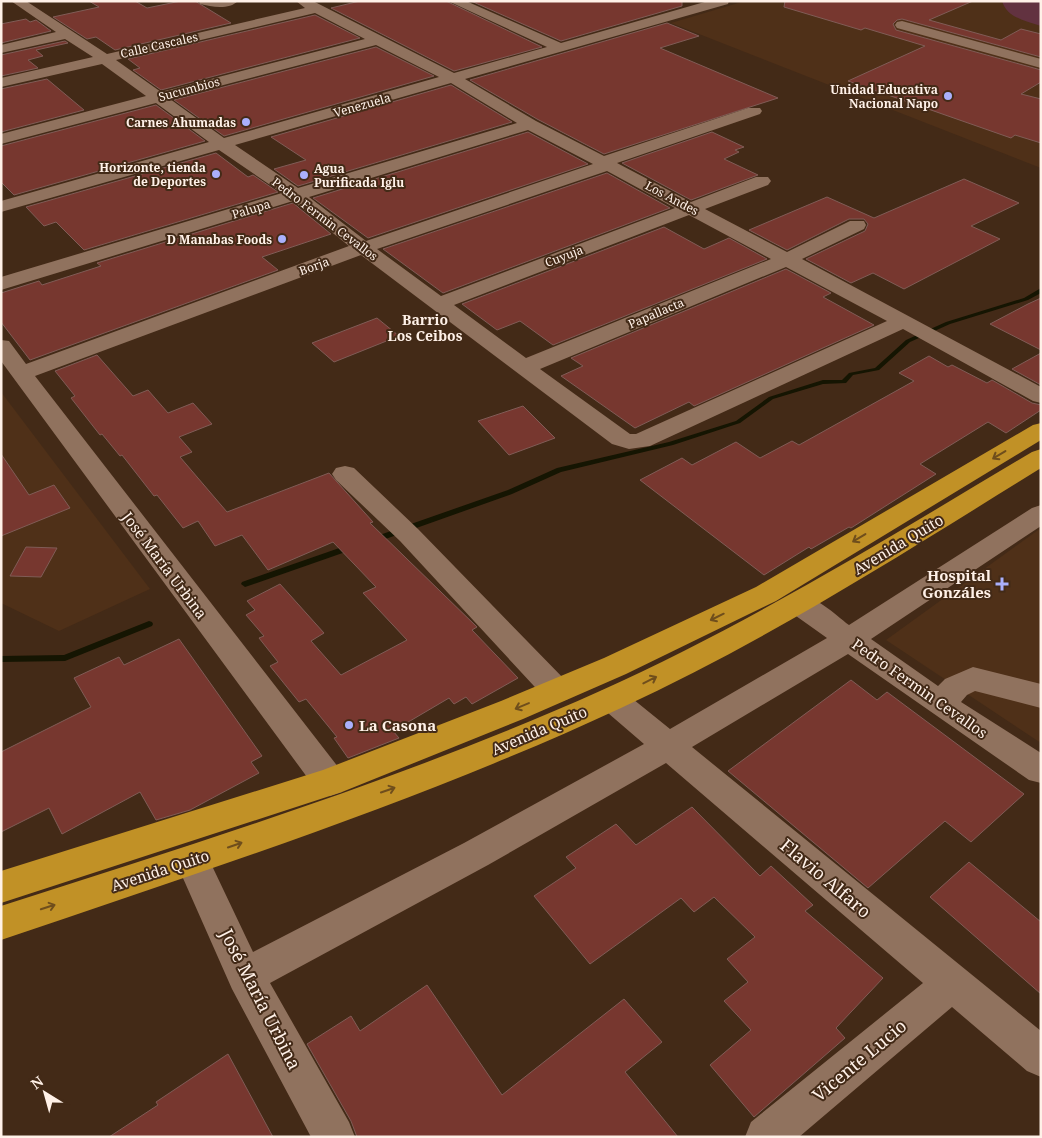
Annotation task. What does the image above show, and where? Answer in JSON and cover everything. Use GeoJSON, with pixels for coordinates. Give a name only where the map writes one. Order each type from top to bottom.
{"type":"FeatureCollection","features":[{"type":"Feature","properties":{"kind":"highway","name":"Avenida Quito"},"geometry":{"type":"LineString","coordinates":[[1,887],[330,782],[615,666],[766,594],[1041,430]]}},
{"type":"Feature","properties":{"kind":"highway","name":"Avenida Quito"},"geometry":{"type":"LineString","coordinates":[[1,922],[192,860],[438,773],[612,699],[800,604],[1041,457]]}},
{"type":"Feature","properties":{"kind":"street"},"geometry":{"type":"LineString","coordinates":[[16,5],[40,1]]}},
{"type":"Feature","properties":{"kind":"street"},"geometry":{"type":"LineString","coordinates":[[205,1],[214,3],[232,1]]}},
{"type":"Feature","properties":{"kind":"street","name":"Los Andes"},"geometry":{"type":"LineString","coordinates":[[302,1],[452,78],[530,124],[907,322],[1041,396]]}},
{"type":"Feature","properties":{"kind":"street"},"geometry":{"type":"LineString","coordinates":[[454,1],[560,48]]}},
{"type":"Feature","properties":{"kind":"street","name":"Venezuela"},"geometry":{"type":"LineString","coordinates":[[1,206],[223,145],[722,1]]}},
{"type":"Feature","properties":{"kind":"street","name":"Pedro Fermin Cevallos"},"geometry":{"type":"LineString","coordinates":[[16,5],[67,34],[160,97],[223,145],[296,195],[363,248],[621,439],[629,442],[641,441],[907,322]]}},
{"type":"Feature","properties":{"kind":"street","name":"Calle Cascales"},"geometry":{"type":"LineString","coordinates":[[1,82],[316,9]]}},
{"type":"Feature","properties":{"kind":"street"},"geometry":{"type":"LineString","coordinates":[[902,25],[1041,64]]}},
{"type":"Feature","properties":{"kind":"street"},"geometry":{"type":"LineString","coordinates":[[1,49],[67,34]]}},
{"type":"Feature","properties":{"kind":"street","name":"Sucumbios"},"geometry":{"type":"LineString","coordinates":[[1,139],[377,40]]}},
{"type":"Feature","properties":{"kind":"street","name":"Borja"},"geometry":{"type":"LineString","coordinates":[[21,373],[363,248],[754,112]]}},
{"type":"Feature","properties":{"kind":"street","name":"Palupa"},"geometry":{"type":"LineString","coordinates":[[1,284],[530,124]]}},
{"type":"Feature","properties":{"kind":"street","name":"Cuyuja"},"geometry":{"type":"LineString","coordinates":[[438,304],[762,181]]}},
{"type":"Feature","properties":{"kind":"street","name":"Papallacta"},"geometry":{"type":"LineString","coordinates":[[525,367],[787,259],[857,225]]}},
{"type":"Feature","properties":{"kind":"street","name":"José María Urbina"},"geometry":{"type":"LineString","coordinates":[[1,346],[330,782]]}},
{"type":"Feature","properties":{"kind":"street"},"geometry":{"type":"LineString","coordinates":[[345,474],[402,528],[557,691]]}},
{"type":"Feature","properties":{"kind":"street"},"geometry":{"type":"LineString","coordinates":[[245,976],[476,854],[668,746],[849,639],[1041,514]]}},
{"type":"Feature","properties":{"kind":"street","name":"Pedro Fermin Cevallos"},"geometry":{"type":"LineString","coordinates":[[800,604],[940,704],[1041,770]]}},
{"type":"Feature","properties":{"kind":"street"},"geometry":{"type":"LineString","coordinates":[[940,704],[956,687],[973,680],[1011,687],[1041,696]]}},
{"type":"Feature","properties":{"kind":"street"},"geometry":{"type":"LineString","coordinates":[[1011,687],[1041,706]]}},
{"type":"Feature","properties":{"kind":"street","name":"Flavio Alfaro"},"geometry":{"type":"LineString","coordinates":[[612,699],[1041,1057]]}},
{"type":"Feature","properties":{"kind":"street","name":"José María Urbina"},"geometry":{"type":"LineString","coordinates":[[192,860],[245,976],[334,1137]]}},
{"type":"Feature","properties":{"kind":"street","name":"Vicente Lucio"},"geometry":{"type":"LineString","coordinates":[[766,1137],[952,983]]}},
{"type":"Feature","properties":{"kind":"shaded area","name":"Unidad Educativa Nacional Napo"},"geometry":{"type":"Polygon","coordinates":[[[745,1],[1041,1],[1041,168],[671,23],[745,1]]]}},
{"type":"Feature","properties":{"kind":"shaded area"},"geometry":{"type":"Polygon","coordinates":[[[1002,1],[1041,1],[1041,26],[1013,15],[1004,7],[1002,1]]]}},
{"type":"Feature","properties":{"kind":"shaded area"},"geometry":{"type":"Polygon","coordinates":[[[1,392],[150,589],[59,631],[1,603],[1,392]]]}},
{"type":"Feature","properties":{"kind":"shaded area","name":"Hospital Gonzáles"},"geometry":{"type":"Polygon","coordinates":[[[1041,528],[1041,743],[886,640],[1041,528]]]}},
{"type":"Feature","properties":{"kind":"building"},"geometry":{"type":"Polygon","coordinates":[[[89,1],[135,1],[147,8],[181,1],[195,1],[231,23],[115,50],[96,37],[87,39],[53,17],[99,7],[89,1]]]}},
{"type":"Feature","properties":{"kind":"building"},"geometry":{"type":"Polygon","coordinates":[[[360,1],[446,1],[542,47],[454,71],[331,8],[360,1]]]}},
{"type":"Feature","properties":{"kind":"building"},"geometry":{"type":"Polygon","coordinates":[[[471,1],[682,1],[682,6],[561,41],[471,1]]]}},
{"type":"Feature","properties":{"kind":"building"},"geometry":{"type":"Polygon","coordinates":[[[785,1],[973,1],[929,20],[1001,40],[1021,29],[1041,34],[1041,57],[902,19],[897,20],[893,24],[896,30],[1041,70],[1041,82],[1021,94],[1041,99],[1041,143],[1015,135],[1011,138],[848,81],[925,46],[865,28],[861,30],[784,7],[785,1]]]}},
{"type":"Feature","properties":{"kind":"building"},"geometry":{"type":"Polygon","coordinates":[[[315,15],[360,38],[161,90],[133,70],[140,68],[128,59],[315,15]]]}},
{"type":"Feature","properties":{"kind":"building"},"geometry":{"type":"Polygon","coordinates":[[[26,19],[30,22],[36,20],[51,31],[1,43],[1,24],[26,19]]]}},
{"type":"Feature","properties":{"kind":"building"},"geometry":{"type":"Polygon","coordinates":[[[667,23],[699,36],[660,48],[778,98],[604,154],[537,119],[470,80],[667,23]]]}},
{"type":"Feature","properties":{"kind":"building"},"geometry":{"type":"Polygon","coordinates":[[[65,41],[68,43],[36,50],[43,56],[28,60],[38,68],[1,76],[1,55],[65,41]]]}},
{"type":"Feature","properties":{"kind":"building"},"geometry":{"type":"Polygon","coordinates":[[[376,47],[434,76],[224,136],[174,100],[376,47]]]}},
{"type":"Feature","properties":{"kind":"building"},"geometry":{"type":"Polygon","coordinates":[[[47,79],[84,110],[1,132],[1,89],[47,79]]]}},
{"type":"Feature","properties":{"kind":"building"},"geometry":{"type":"Polygon","coordinates":[[[451,85],[512,122],[298,186],[274,169],[306,160],[271,137],[451,85]]]}},
{"type":"Feature","properties":{"kind":"building"},"geometry":{"type":"Polygon","coordinates":[[[156,105],[205,141],[14,195],[1,182],[1,146],[156,105]]]}},
{"type":"Feature","properties":{"kind":"building"},"geometry":{"type":"Polygon","coordinates":[[[528,132],[588,164],[368,238],[313,198],[528,132]]]}},
{"type":"Feature","properties":{"kind":"building"},"geometry":{"type":"Polygon","coordinates":[[[712,132],[744,147],[735,150],[739,152],[724,159],[758,175],[691,200],[622,163],[712,132]]]}},
{"type":"Feature","properties":{"kind":"building"},"geometry":{"type":"Polygon","coordinates":[[[216,153],[248,177],[253,175],[278,192],[84,250],[56,222],[44,226],[26,207],[216,153]]]}},
{"type":"Feature","properties":{"kind":"building"},"geometry":{"type":"Polygon","coordinates":[[[607,173],[670,208],[443,293],[383,249],[607,173]]]}},
{"type":"Feature","properties":{"kind":"building"},"geometry":{"type":"Polygon","coordinates":[[[964,179],[1019,203],[971,226],[1000,239],[904,289],[873,273],[851,283],[806,259],[865,231],[868,224],[864,219],[849,219],[787,250],[749,230],[827,197],[874,218],[964,179]]]}},
{"type":"Feature","properties":{"kind":"building"},"geometry":{"type":"Polygon","coordinates":[[[293,203],[331,234],[262,257],[278,270],[30,360],[1,322],[1,293],[39,281],[42,285],[101,266],[97,263],[293,203]]]}},
{"type":"Feature","properties":{"kind":"building"},"geometry":{"type":"Polygon","coordinates":[[[664,227],[704,249],[729,238],[767,259],[553,345],[520,321],[497,330],[462,304],[664,227]]]}},
{"type":"Feature","properties":{"kind":"building"},"geometry":{"type":"Polygon","coordinates":[[[786,269],[831,293],[823,297],[874,325],[694,406],[689,402],[635,428],[561,376],[583,366],[571,358],[786,269]]]}},
{"type":"Feature","properties":{"kind":"building"},"geometry":{"type":"Polygon","coordinates":[[[1041,298],[1041,350],[990,324],[1028,304],[1041,298]]]}},
{"type":"Feature","properties":{"kind":"building"},"geometry":{"type":"Polygon","coordinates":[[[377,318],[399,336],[334,362],[312,343],[377,318]]]}},
{"type":"Feature","properties":{"kind":"building"},"geometry":{"type":"Polygon","coordinates":[[[1041,353],[1041,385],[1012,369],[1041,353]]]}},
{"type":"Feature","properties":{"kind":"building"},"geometry":{"type":"Polygon","coordinates":[[[97,355],[133,396],[148,390],[168,413],[193,403],[212,424],[179,437],[192,452],[180,457],[227,512],[329,473],[373,522],[370,523],[477,627],[472,630],[518,678],[472,704],[466,697],[454,704],[449,698],[393,731],[399,738],[348,758],[334,738],[337,737],[306,699],[299,702],[270,666],[278,662],[259,638],[264,636],[246,615],[255,610],[247,601],[280,584],[324,633],[311,641],[341,675],[407,640],[363,593],[376,587],[333,542],[268,570],[242,535],[215,546],[198,521],[183,528],[157,495],[154,496],[122,455],[120,456],[102,434],[100,435],[71,398],[75,396],[55,371],[97,355]]]}},
{"type":"Feature","properties":{"kind":"building"},"geometry":{"type":"Polygon","coordinates":[[[929,356],[948,367],[952,365],[987,383],[992,380],[1032,403],[1041,405],[1041,410],[1006,433],[988,422],[920,464],[936,474],[851,528],[849,527],[811,549],[809,547],[764,575],[640,480],[682,458],[692,465],[736,442],[760,458],[792,441],[799,445],[914,381],[899,373],[929,356]]]}},
{"type":"Feature","properties":{"kind":"building"},"geometry":{"type":"Polygon","coordinates":[[[523,406],[555,438],[509,455],[478,421],[523,406]]]}},
{"type":"Feature","properties":{"kind":"building"},"geometry":{"type":"Polygon","coordinates":[[[1,454],[29,495],[54,485],[70,508],[1,536],[1,454]]]}},
{"type":"Feature","properties":{"kind":"building"},"geometry":{"type":"Polygon","coordinates":[[[26,547],[57,548],[41,577],[10,576],[26,547]]]}},
{"type":"Feature","properties":{"kind":"building"},"geometry":{"type":"Polygon","coordinates":[[[179,639],[262,756],[251,762],[259,773],[190,810],[156,820],[140,792],[62,834],[49,808],[1,832],[1,752],[91,707],[74,678],[119,657],[124,665],[179,639]]]}},
{"type":"Feature","properties":{"kind":"building"},"geometry":{"type":"Polygon","coordinates":[[[851,680],[877,700],[887,692],[1024,794],[971,842],[945,821],[868,888],[728,771],[851,680]]]}},
{"type":"Feature","properties":{"kind":"building"},"geometry":{"type":"Polygon","coordinates":[[[692,807],[760,876],[771,866],[813,905],[805,911],[883,978],[836,1028],[845,1038],[754,1117],[710,1065],[751,1030],[724,1001],[748,982],[727,959],[755,937],[714,897],[694,912],[681,898],[590,964],[534,896],[576,868],[566,857],[616,824],[636,845],[692,807]]]}},
{"type":"Feature","properties":{"kind":"building"},"geometry":{"type":"Polygon","coordinates":[[[969,862],[1041,922],[1041,994],[930,897],[969,862]]]}},
{"type":"Feature","properties":{"kind":"building"},"geometry":{"type":"Polygon","coordinates":[[[427,985],[502,1095],[624,999],[662,1042],[625,1072],[678,1137],[357,1137],[351,1121],[307,1044],[351,1016],[360,1031],[427,985]]]}},
{"type":"Feature","properties":{"kind":"building"},"geometry":{"type":"Polygon","coordinates":[[[228,1054],[273,1137],[109,1137],[158,1105],[156,1102],[228,1054]]]}},
{"type":"Feature","properties":{"kind":"waterway"},"geometry":{"type":"LineString","coordinates":[[374,540],[510,492],[559,470],[671,444],[738,422],[771,398],[823,382],[844,382],[851,374],[877,369],[908,341],[948,323],[1026,299],[1041,290]]}},
{"type":"Feature","properties":{"kind":"waterway"},"geometry":{"type":"LineString","coordinates":[[245,584],[351,547]]}},
{"type":"Feature","properties":{"kind":"waterway"},"geometry":{"type":"LineString","coordinates":[[1,659],[65,658],[149,624]]}},
{"type":"Feature","properties":{"kind":"place","name":"Unidad Educativa Nacional Napo"},"geometry":{"type":"Point","coordinates":[948,96]}},
{"type":"Feature","properties":{"kind":"place","name":"Carnes Ahumadas"},"geometry":{"type":"Point","coordinates":[246,122]}},
{"type":"Feature","properties":{"kind":"place","name":"Horizonte, tienda de Deportes"},"geometry":{"type":"Point","coordinates":[216,174]}},
{"type":"Feature","properties":{"kind":"place","name":"Agua Purificada Iglu"},"geometry":{"type":"Point","coordinates":[304,175]}},
{"type":"Feature","properties":{"kind":"place","name":"D Manabas Foods"},"geometry":{"type":"Point","coordinates":[282,239]}},
{"type":"Feature","properties":{"kind":"place","name":"Hospital Gonzáles"},"geometry":{"type":"Point","coordinates":[1002,584]}},
{"type":"Feature","properties":{"kind":"place","name":"La Casona"},"geometry":{"type":"Point","coordinates":[349,725]}},
{"type":"Feature","properties":{"kind":"district","name":"Barrio Los Ceibos"},"geometry":{"type":"Point","coordinates":[425,328]}}]}
